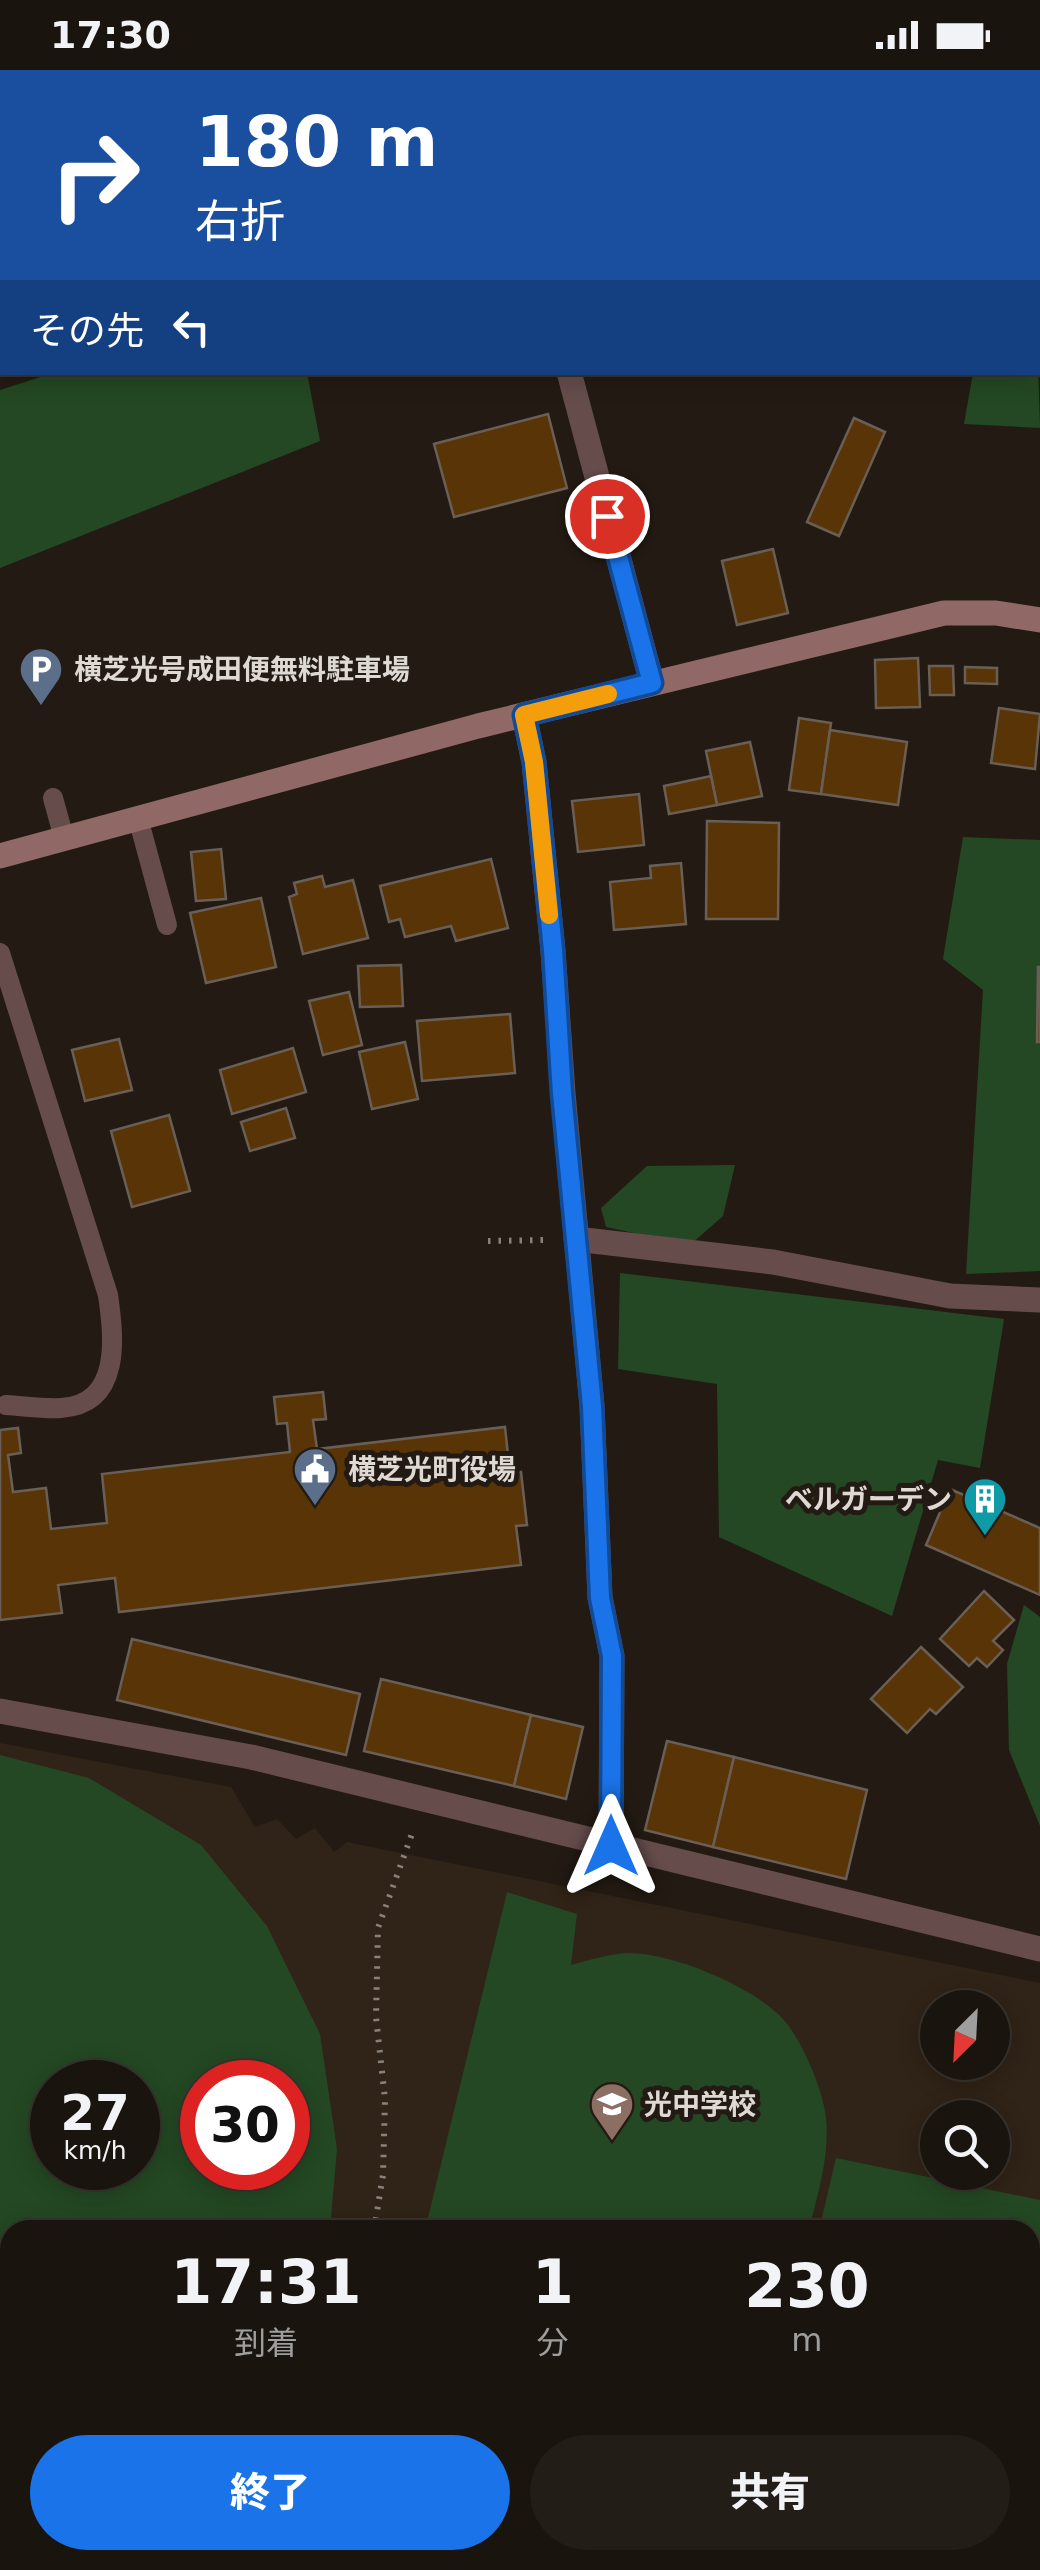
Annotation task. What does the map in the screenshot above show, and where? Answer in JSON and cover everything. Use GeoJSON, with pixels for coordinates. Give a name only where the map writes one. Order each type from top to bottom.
{"type":"FeatureCollection","features":[{"type":"Feature","properties":{"kind":"street"},"geometry":{"type":"LineString","coordinates":[[570,375],[652,683]]}},
{"type":"Feature","properties":{"kind":"street"},"geometry":{"type":"LineString","coordinates":[[0,856],[524,715],[944,613],[983,612],[1040,620]]}},
{"type":"Feature","properties":{"kind":"street"},"geometry":{"type":"LineString","coordinates":[[524,715],[534,762],[551,932],[592,1406],[600,1598],[612,1656],[611,1846]]}},
{"type":"Feature","properties":{"kind":"street"},"geometry":{"type":"LineString","coordinates":[[576,1239],[774,1262],[950,1296],[1040,1300]]}},
{"type":"Feature","properties":{"kind":"street"},"geometry":{"type":"LineString","coordinates":[[0,1711],[251,1757],[1040,1949]]}},
{"type":"Feature","properties":{"kind":"lane"},"geometry":{"type":"LineString","coordinates":[[52,798],[64,838]]}},
{"type":"Feature","properties":{"kind":"lane"},"geometry":{"type":"LineString","coordinates":[[138,818],[166,924]]}},
{"type":"Feature","properties":{"kind":"lane"},"geometry":{"type":"LineString","coordinates":[[0,953],[108,1294],[114,1340],[106,1380],[86,1401],[64,1408],[6,1405]]}},
{"type":"Feature","properties":{"kind":"path"},"geometry":{"type":"LineString","coordinates":[[488,1242],[576,1239]]}},
{"type":"Feature","properties":{"kind":"path"},"geometry":{"type":"LineString","coordinates":[[376,2220],[383,2175],[385,2099],[376,2017],[378,1928],[416,1820]]}},
{"type":"Feature","properties":{"kind":"shaded area","name":"光中学校"},"geometry":{"type":"Polygon","coordinates":[[[0,1743],[231,1787],[255,1827],[277,1819],[296,1839],[315,1828],[334,1852],[347,1842],[1040,1983],[1040,2220],[0,2220],[0,1743]]]}},
{"type":"Feature","properties":{"kind":"green space"},"geometry":{"type":"Polygon","coordinates":[[[47,375],[307,375],[320,441],[0,568],[0,390],[47,375]]]}},
{"type":"Feature","properties":{"kind":"green space"},"geometry":{"type":"Polygon","coordinates":[[[973,375],[1038,375],[1040,428],[964,424],[973,375]]]}},
{"type":"Feature","properties":{"kind":"green space"},"geometry":{"type":"Polygon","coordinates":[[[963,837],[1040,840],[1040,1271],[966,1274],[983,990],[943,959],[963,837]]]}},
{"type":"Feature","properties":{"kind":"green space"},"geometry":{"type":"Polygon","coordinates":[[[735,1165],[723,1216],[690,1245],[606,1227],[601,1208],[647,1166],[735,1165]]]}},
{"type":"Feature","properties":{"kind":"green space"},"geometry":{"type":"Polygon","coordinates":[[[620,1273],[1004,1319],[980,1468],[938,1460],[892,1616],[719,1537],[717,1384],[618,1369],[620,1273]]]}},
{"type":"Feature","properties":{"kind":"green space"},"geometry":{"type":"Polygon","coordinates":[[[1024,1605],[1040,1617],[1040,1826],[1009,1750],[1007,1664],[1024,1605]]]}},
{"type":"Feature","properties":{"kind":"green space"},"geometry":{"type":"Polygon","coordinates":[[[0,1755],[89,1778],[201,1845],[267,1926],[320,2034],[337,2149],[331,2220],[0,2220],[0,1755]]]}},
{"type":"Feature","properties":{"kind":"green space"},"geometry":{"type":"Polygon","coordinates":[[[507,1892],[577,1914],[571,1965],[623,1953],[649,1955],[713,1974],[753,1995],[783,2019],[797,2039],[821,2093],[827,2131],[825,2160],[811,2220],[427,2220],[507,1892]]]}},
{"type":"Feature","properties":{"kind":"green space"},"geometry":{"type":"Polygon","coordinates":[[[836,2158],[920,2175],[920,2190],[991,2190],[1040,2200],[1040,2220],[821,2220],[836,2158]]]}},
{"type":"Feature","properties":{"kind":"building"},"geometry":{"type":"Polygon","coordinates":[[[548,414],[567,488],[454,517],[434,444],[548,414]]]}},
{"type":"Feature","properties":{"kind":"building"},"geometry":{"type":"Polygon","coordinates":[[[854,418],[885,432],[839,536],[807,522],[854,418]]]}},
{"type":"Feature","properties":{"kind":"building"},"geometry":{"type":"Polygon","coordinates":[[[773,549],[788,613],[737,625],[722,561],[773,549]]]}},
{"type":"Feature","properties":{"kind":"building"},"geometry":{"type":"Polygon","coordinates":[[[918,658],[920,707],[876,708],[875,660],[918,658]]]}},
{"type":"Feature","properties":{"kind":"building"},"geometry":{"type":"Polygon","coordinates":[[[929,666],[953,666],[954,695],[930,695],[929,666]]]}},
{"type":"Feature","properties":{"kind":"building"},"geometry":{"type":"Polygon","coordinates":[[[965,667],[997,668],[997,684],[965,683],[965,667]]]}},
{"type":"Feature","properties":{"kind":"building"},"geometry":{"type":"Polygon","coordinates":[[[999,708],[1040,714],[1035,769],[991,763],[999,708]]]}},
{"type":"Feature","properties":{"kind":"building"},"geometry":{"type":"Polygon","coordinates":[[[799,718],[831,723],[821,794],[789,790],[799,718]]]}},
{"type":"Feature","properties":{"kind":"building"},"geometry":{"type":"Polygon","coordinates":[[[830,730],[907,742],[898,805],[821,794],[830,730]]]}},
{"type":"Feature","properties":{"kind":"building"},"geometry":{"type":"Polygon","coordinates":[[[750,742],[762,796],[717,805],[706,751],[750,742]]]}},
{"type":"Feature","properties":{"kind":"building"},"geometry":{"type":"Polygon","coordinates":[[[711,776],[717,805],[669,814],[664,786],[711,776]]]}},
{"type":"Feature","properties":{"kind":"building"},"geometry":{"type":"Polygon","coordinates":[[[639,794],[644,845],[578,852],[572,801],[639,794]]]}},
{"type":"Feature","properties":{"kind":"building"},"geometry":{"type":"Polygon","coordinates":[[[707,821],[779,823],[778,919],[706,919],[707,821]]]}},
{"type":"Feature","properties":{"kind":"building"},"geometry":{"type":"Polygon","coordinates":[[[221,849],[226,899],[196,901],[191,852],[221,849]]]}},
{"type":"Feature","properties":{"kind":"building"},"geometry":{"type":"Polygon","coordinates":[[[491,859],[508,928],[456,941],[451,926],[405,937],[400,919],[389,922],[380,886],[491,859]]]}},
{"type":"Feature","properties":{"kind":"building"},"geometry":{"type":"Polygon","coordinates":[[[681,863],[686,924],[614,930],[610,882],[651,878],[650,866],[681,863]]]}},
{"type":"Feature","properties":{"kind":"building"},"geometry":{"type":"Polygon","coordinates":[[[322,876],[325,887],[353,880],[368,938],[303,954],[289,897],[297,894],[294,883],[322,876]]]}},
{"type":"Feature","properties":{"kind":"building"},"geometry":{"type":"Polygon","coordinates":[[[261,898],[276,967],[206,983],[190,913],[261,898]]]}},
{"type":"Feature","properties":{"kind":"building"},"geometry":{"type":"Polygon","coordinates":[[[401,965],[403,1006],[360,1007],[358,966],[401,965]]]}},
{"type":"Feature","properties":{"kind":"building"},"geometry":{"type":"Polygon","coordinates":[[[1040,967],[1040,1042],[1037,1042],[1040,967]]]}},
{"type":"Feature","properties":{"kind":"building"},"geometry":{"type":"Polygon","coordinates":[[[349,992],[362,1045],[323,1055],[309,1001],[349,992]]]}},
{"type":"Feature","properties":{"kind":"building"},"geometry":{"type":"Polygon","coordinates":[[[510,1014],[515,1073],[422,1081],[417,1021],[510,1014]]]}},
{"type":"Feature","properties":{"kind":"building"},"geometry":{"type":"Polygon","coordinates":[[[119,1039],[132,1090],[85,1101],[72,1050],[119,1039]]]}},
{"type":"Feature","properties":{"kind":"building"},"geometry":{"type":"Polygon","coordinates":[[[405,1042],[418,1099],[372,1109],[359,1052],[405,1042]]]}},
{"type":"Feature","properties":{"kind":"building"},"geometry":{"type":"Polygon","coordinates":[[[293,1048],[306,1092],[232,1114],[220,1070],[293,1048]]]}},
{"type":"Feature","properties":{"kind":"building"},"geometry":{"type":"Polygon","coordinates":[[[286,1108],[295,1138],[250,1151],[241,1122],[286,1108]]]}},
{"type":"Feature","properties":{"kind":"building"},"geometry":{"type":"Polygon","coordinates":[[[169,1115],[190,1191],[132,1207],[111,1131],[169,1115]]]}},
{"type":"Feature","properties":{"kind":"building","name":"横芝光町役場"},"geometry":{"type":"Polygon","coordinates":[[[323,1392],[326,1419],[313,1420],[317,1449],[505,1427],[510,1474],[521,1472],[527,1525],[516,1526],[521,1565],[119,1612],[115,1578],[58,1585],[62,1613],[0,1620],[0,1430],[18,1428],[21,1453],[8,1455],[13,1492],[46,1488],[51,1529],[107,1523],[102,1474],[290,1452],[287,1423],[277,1424],[274,1397],[323,1392]]]}},
{"type":"Feature","properties":{"kind":"building","name":"ベルガーデン"},"geometry":{"type":"Polygon","coordinates":[[[950,1489],[1040,1528],[1040,1595],[926,1545],[950,1489]]]}},
{"type":"Feature","properties":{"kind":"building"},"geometry":{"type":"Polygon","coordinates":[[[984,1591],[1014,1620],[993,1641],[1003,1650],[987,1667],[977,1658],[969,1666],[940,1639],[984,1591]]]}},
{"type":"Feature","properties":{"kind":"building"},"geometry":{"type":"Polygon","coordinates":[[[132,1639],[360,1694],[346,1755],[117,1700],[132,1639]]]}},
{"type":"Feature","properties":{"kind":"building"},"geometry":{"type":"Polygon","coordinates":[[[921,1647],[963,1687],[936,1714],[930,1709],[907,1733],[871,1699],[921,1647]]]}},
{"type":"Feature","properties":{"kind":"building"},"geometry":{"type":"Polygon","coordinates":[[[381,1679],[531,1715],[514,1786],[364,1751],[381,1679]]]}},
{"type":"Feature","properties":{"kind":"building"},"geometry":{"type":"Polygon","coordinates":[[[531,1715],[583,1727],[566,1799],[514,1786],[531,1715]]]}},
{"type":"Feature","properties":{"kind":"building"},"geometry":{"type":"Polygon","coordinates":[[[667,1741],[734,1757],[713,1847],[645,1830],[667,1741]]]}},
{"type":"Feature","properties":{"kind":"building"},"geometry":{"type":"Polygon","coordinates":[[[734,1757],[867,1790],[846,1879],[713,1847],[734,1757]]]}},
{"type":"Feature","properties":{"kind":"slow traffic"},"geometry":{"type":"LineString","coordinates":[[549,915],[534,762],[524,715],[608,694]]}},
{"type":"Feature","properties":{"kind":"place","name":"横芝光号成田便無料駐車場"},"geometry":{"type":"Point","coordinates":[41,707]}},
{"type":"Feature","properties":{"kind":"place","name":"横芝光町役場"},"geometry":{"type":"Point","coordinates":[315,1507]}},
{"type":"Feature","properties":{"kind":"place","name":"ベルガーデン"},"geometry":{"type":"Point","coordinates":[985,1537]}},
{"type":"Feature","properties":{"kind":"place","name":"光中学校"},"geometry":{"type":"Point","coordinates":[612,2142]}},
{"type":"Feature","properties":{"kind":"route"},"geometry":{"type":"LineString","coordinates":[[607,516],[652,683],[524,715],[534,762],[553,950],[562,1093],[592,1406],[600,1598],[612,1656],[611,1846]]}}]}
